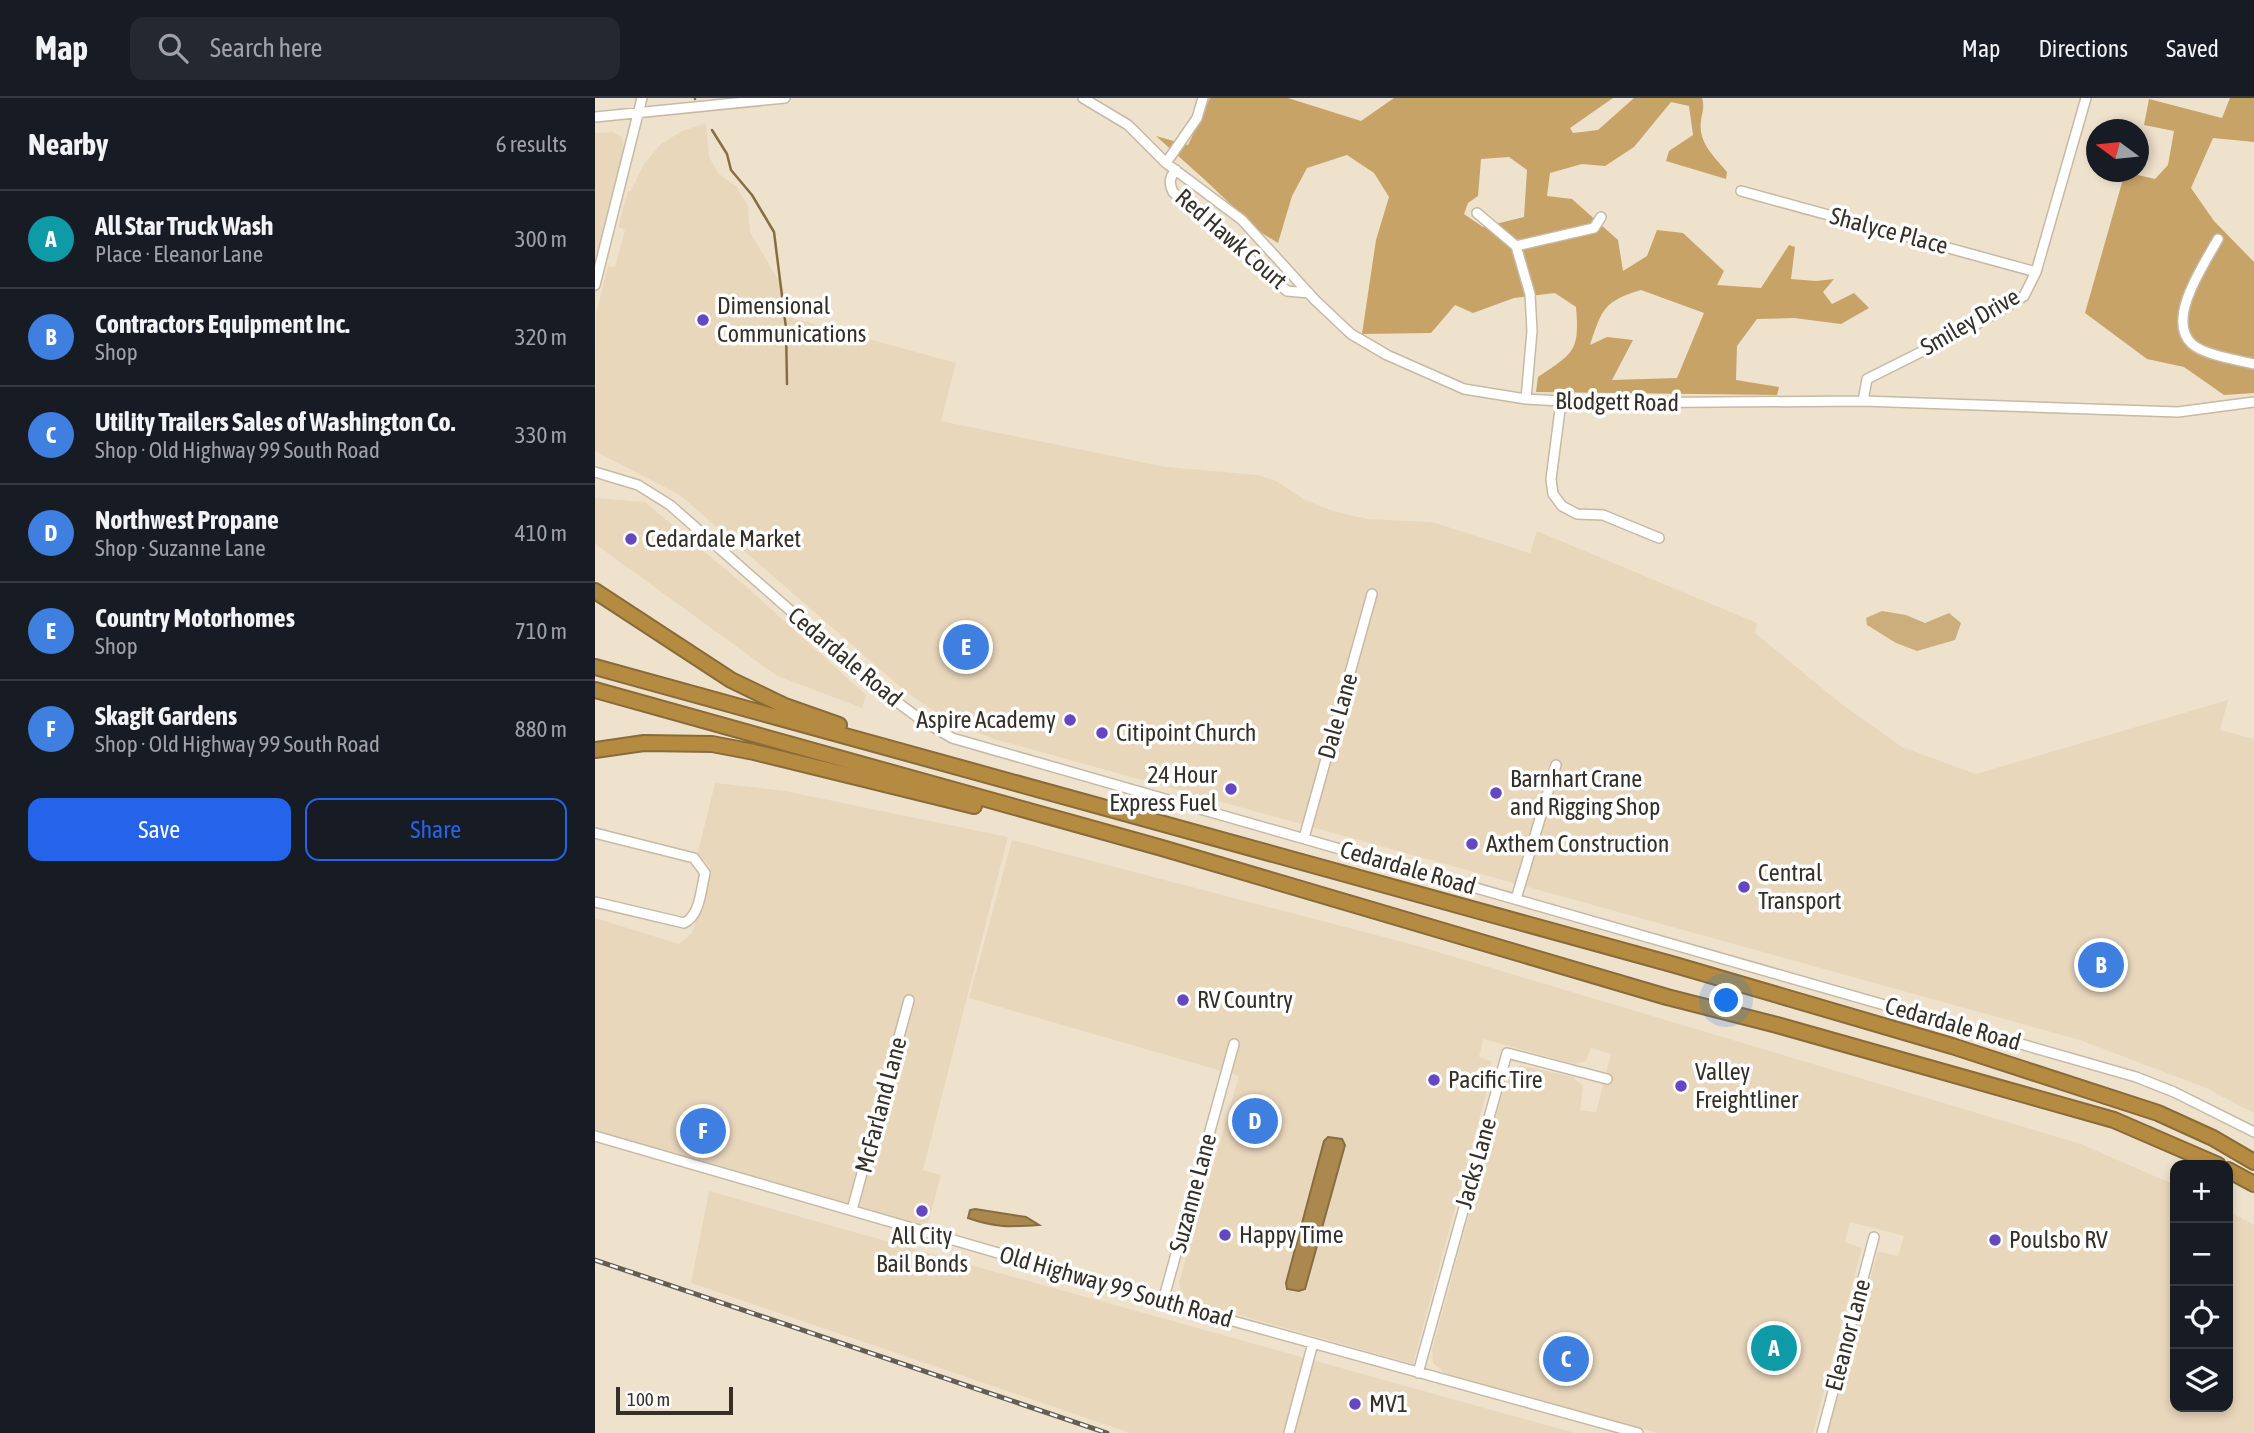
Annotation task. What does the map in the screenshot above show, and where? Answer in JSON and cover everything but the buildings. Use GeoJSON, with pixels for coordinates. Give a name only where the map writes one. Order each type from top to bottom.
{"type":"FeatureCollection","features":[{"type":"Feature","properties":{"kind":"highway"},"geometry":{"type":"LineString","coordinates":[[595,591],[717,672],[758,694],[824,720],[959,766]]}},
{"type":"Feature","properties":{"kind":"highway"},"geometry":{"type":"LineString","coordinates":[[595,667],[1675,965],[1952,1046],[2146,1108],[2213,1138],[2254,1162]]}},
{"type":"Feature","properties":{"kind":"highway"},"geometry":{"type":"LineString","coordinates":[[595,690],[1162,848],[1667,998],[1790,1029],[2114,1120],[2206,1160]]}},
{"type":"Feature","properties":{"kind":"highway"},"geometry":{"type":"LineString","coordinates":[[595,750],[661,743],[712,744],[1083,834],[1162,848]]}},
{"type":"Feature","properties":{"kind":"highway"},"geometry":{"type":"LineString","coordinates":[[2233,1173],[2254,1184]]}},
{"type":"Feature","properties":{"kind":"street"},"geometry":{"type":"LineString","coordinates":[[595,285],[642,98]]}},
{"type":"Feature","properties":{"kind":"street"},"geometry":{"type":"LineString","coordinates":[[595,117],[785,98]]}},
{"type":"Feature","properties":{"kind":"street","name":"Blodgett Road"},"geometry":{"type":"LineString","coordinates":[[1083,98],[1128,125],[1166,163],[1241,220],[1351,334],[1387,355],[1464,389],[1526,400],[1561,402],[1863,401],[2178,412],[2254,402]]}},
{"type":"Feature","properties":{"kind":"street"},"geometry":{"type":"LineString","coordinates":[[1166,163],[1197,118],[1203,98]]}},
{"type":"Feature","properties":{"kind":"street","name":"Smiley Drive"},"geometry":{"type":"LineString","coordinates":[[1863,401],[1867,379],[1977,324],[2024,296],[2036,272],[2086,98]]}},
{"type":"Feature","properties":{"kind":"street","name":"Red Hawk Court"},"geometry":{"type":"LineString","coordinates":[[1176,170],[1169,184],[1173,192],[1287,291],[1309,293]]}},
{"type":"Feature","properties":{"kind":"street","name":"Shalyce Place"},"geometry":{"type":"LineString","coordinates":[[1741,191],[2036,272]]}},
{"type":"Feature","properties":{"kind":"street"},"geometry":{"type":"LineString","coordinates":[[1477,213],[1516,246],[1530,294],[1532,331],[1526,400]]}},
{"type":"Feature","properties":{"kind":"street"},"geometry":{"type":"LineString","coordinates":[[1516,246],[1594,228],[1601,217]]}},
{"type":"Feature","properties":{"kind":"street"},"geometry":{"type":"LineString","coordinates":[[2218,239],[2190,291],[2182,313],[2183,328],[2191,344],[2211,353],[2254,364]]}},
{"type":"Feature","properties":{"kind":"street"},"geometry":{"type":"LineString","coordinates":[[1561,402],[1551,479],[1553,494],[1562,506],[1577,514],[1602,515],[1659,538]]}},
{"type":"Feature","properties":{"kind":"street","name":"Cedardale Road"},"geometry":{"type":"LineString","coordinates":[[595,466],[670,505],[883,691],[920,719],[952,738],[2136,1077],[2174,1092],[2254,1132]]}},
{"type":"Feature","properties":{"kind":"street","name":"Cedardale Road"},"geometry":{"type":"LineString","coordinates":[[595,472],[629,482]]}},
{"type":"Feature","properties":{"kind":"street","name":"Dale Lane"},"geometry":{"type":"LineString","coordinates":[[1304,838],[1372,594]]}},
{"type":"Feature","properties":{"kind":"street"},"geometry":{"type":"LineString","coordinates":[[1516,899],[1556,765]]}},
{"type":"Feature","properties":{"kind":"street"},"geometry":{"type":"LineString","coordinates":[[595,833],[694,859],[705,873],[695,912],[691,920],[684,923],[595,902]]}},
{"type":"Feature","properties":{"kind":"street","name":"McFarland Lane"},"geometry":{"type":"LineString","coordinates":[[852,1210],[909,1000]]}},
{"type":"Feature","properties":{"kind":"street","name":"Suzanne Lane"},"geometry":{"type":"LineString","coordinates":[[1163,1301],[1234,1044]]}},
{"type":"Feature","properties":{"kind":"street","name":"Jacks Lane"},"geometry":{"type":"LineString","coordinates":[[1418,1373],[1507,1053],[1607,1079]]}},
{"type":"Feature","properties":{"kind":"street","name":"Old Highway 99 South Road"},"geometry":{"type":"LineString","coordinates":[[595,1136],[1163,1301],[1638,1433]]}},
{"type":"Feature","properties":{"kind":"street","name":"Eleanor Lane"},"geometry":{"type":"LineString","coordinates":[[1822,1433],[1874,1237]]}},
{"type":"Feature","properties":{"kind":"street"},"geometry":{"type":"LineString","coordinates":[[1289,1433],[1313,1343]]}},
{"type":"Feature","properties":{"kind":"shaded area"},"geometry":{"type":"Polygon","coordinates":[[[1210,98],[1288,98],[1361,121],[1394,98],[1613,98],[1570,128],[1573,133],[1598,130],[1634,98],[1702,98],[1701,129],[1704,143],[1727,172],[1726,179],[1666,161],[1669,151],[1693,135],[1689,106],[1671,102],[1634,147],[1605,166],[1582,164],[1550,173],[1547,196],[1572,199],[1618,240],[1623,271],[1647,256],[1657,230],[1683,233],[1724,271],[1717,285],[1761,288],[1789,245],[1795,247],[1791,279],[1834,279],[1823,292],[1832,304],[1854,293],[1869,308],[1841,324],[1794,318],[1757,319],[1737,346],[1736,380],[1779,387],[1777,395],[1536,392],[1538,377],[1572,350],[1577,334],[1576,307],[1555,293],[1514,298],[1473,313],[1455,305],[1431,333],[1362,334],[1376,240],[1389,197],[1374,173],[1347,155],[1307,168],[1292,196],[1278,243],[1260,232],[1156,136],[1188,145],[1210,98]],[[1509,157],[1481,159],[1478,196],[1468,203],[1464,214],[1483,227],[1524,217],[1527,170],[1509,157]],[[1641,290],[1619,298],[1606,308],[1590,345],[1607,337],[1633,340],[1612,380],[1677,378],[1704,313],[1641,290]]]}},
{"type":"Feature","properties":{"kind":"shaded area"},"geometry":{"type":"Polygon","coordinates":[[[2230,98],[2254,98],[2254,142],[2213,138],[2191,188],[2214,221],[2254,262],[2254,393],[2224,395],[2184,367],[2147,359],[2085,313],[2122,182],[2149,182],[2149,178],[2155,179],[2168,165],[2174,131],[2149,126],[2149,119],[2145,119],[2149,99],[2222,118],[2230,98]]]}},
{"type":"Feature","properties":{"kind":"shaded area"},"geometry":{"type":"Polygon","coordinates":[[[706,123],[709,157],[719,174],[736,186],[748,206],[750,232],[783,288],[789,317],[956,363],[941,421],[1166,467],[1258,475],[1276,481],[1305,500],[1333,511],[1367,519],[1432,522],[1530,553],[1537,531],[1757,623],[1755,633],[1839,702],[1902,747],[1976,774],[2228,700],[2220,730],[2254,739],[2254,1113],[2206,1088],[2080,1040],[994,739],[949,721],[905,691],[680,495],[595,451],[596,314],[608,266],[615,267],[625,230],[618,227],[628,191],[631,191],[644,164],[661,144],[682,131],[706,123]]]}},
{"type":"Feature","properties":{"kind":"shaded area"},"geometry":{"type":"Polygon","coordinates":[[[613,132],[622,137],[624,147],[595,261],[595,133],[613,132]]]}},
{"type":"Feature","properties":{"kind":"shaded area"},"geometry":{"type":"Polygon","coordinates":[[[595,498],[645,502],[749,589],[866,695],[862,708],[777,676],[595,544],[595,498]]]}},
{"type":"Feature","properties":{"kind":"shaded area"},"geometry":{"type":"Polygon","coordinates":[[[1882,611],[1906,615],[1925,623],[1949,613],[1961,623],[1955,640],[1917,651],[1896,643],[1867,625],[1866,618],[1882,611]]]}},
{"type":"Feature","properties":{"kind":"shaded area"},"geometry":{"type":"Polygon","coordinates":[[[715,783],[785,791],[1008,837],[923,1170],[941,1175],[927,1227],[595,1132],[595,918],[679,944],[692,933],[710,866],[697,856],[715,783]]]}},
{"type":"Feature","properties":{"kind":"shaded area"},"geometry":{"type":"Polygon","coordinates":[[[1012,840],[1418,946],[2081,1144],[2170,1183],[2170,1412],[2233,1412],[2233,1214],[2254,1225],[2254,1433],[1828,1433],[1878,1251],[1898,1256],[1904,1236],[1850,1222],[1845,1242],[1862,1248],[1813,1433],[1658,1433],[1447,1375],[1433,1363],[1432,1350],[1507,1075],[1520,1065],[1573,1077],[1583,1086],[1580,1110],[1596,1112],[1611,1054],[1591,1048],[1586,1061],[1575,1064],[1483,1039],[1479,1057],[1491,1061],[1491,1076],[1413,1364],[1189,1301],[1181,1294],[1179,1282],[1239,1076],[969,998],[1012,840]]]}},
{"type":"Feature","properties":{"kind":"shaded area"},"geometry":{"type":"Polygon","coordinates":[[[1328,1137],[1342,1139],[1345,1145],[1305,1289],[1287,1289],[1286,1283],[1324,1141],[1328,1137]]]}},
{"type":"Feature","properties":{"kind":"shaded area"},"geometry":{"type":"Polygon","coordinates":[[[709,1191],[1575,1433],[1130,1433],[691,1283],[709,1191]]]}},
{"type":"Feature","properties":{"kind":"shaded area"},"geometry":{"type":"Polygon","coordinates":[[[970,1210],[1026,1217],[1039,1225],[987,1224],[968,1218],[970,1210]]]}},
{"type":"Feature","properties":{"kind":"waterway"},"geometry":{"type":"LineString","coordinates":[[712,130],[727,154],[731,170],[752,195],[774,232],[786,328],[787,384]]}},
{"type":"Feature","properties":{"kind":"railway"},"geometry":{"type":"LineString","coordinates":[[595,1260],[1107,1433]]}},
{"type":"Feature","properties":{"kind":"place","name":"Dimensional Communications"},"geometry":{"type":"Point","coordinates":[703,320]}},
{"type":"Feature","properties":{"kind":"place","name":"Cedardale Market"},"geometry":{"type":"Point","coordinates":[631,539]}},
{"type":"Feature","properties":{"kind":"place","name":"Country Motorhomes"},"geometry":{"type":"Point","coordinates":[966,647]}},
{"type":"Feature","properties":{"kind":"place","name":"Aspire Academy"},"geometry":{"type":"Point","coordinates":[1070,720]}},
{"type":"Feature","properties":{"kind":"place","name":"Citipoint Church"},"geometry":{"type":"Point","coordinates":[1102,733]}},
{"type":"Feature","properties":{"kind":"place","name":"24 Hour Express Fuel"},"geometry":{"type":"Point","coordinates":[1231,789]}},
{"type":"Feature","properties":{"kind":"place","name":"Barnhart Crane and Rigging Shop"},"geometry":{"type":"Point","coordinates":[1496,793]}},
{"type":"Feature","properties":{"kind":"place","name":"Axthem Construction"},"geometry":{"type":"Point","coordinates":[1472,844]}},
{"type":"Feature","properties":{"kind":"place","name":"Central Transport"},"geometry":{"type":"Point","coordinates":[1744,887]}},
{"type":"Feature","properties":{"kind":"place","name":"Contractors Equipment Inc."},"geometry":{"type":"Point","coordinates":[2101,965]}},
{"type":"Feature","properties":{"kind":"place","name":"RV Country"},"geometry":{"type":"Point","coordinates":[1183,1000]}},
{"type":"Feature","properties":{"kind":"place","name":"Pacific Tire"},"geometry":{"type":"Point","coordinates":[1434,1080]}},
{"type":"Feature","properties":{"kind":"place","name":"Valley Freightliner"},"geometry":{"type":"Point","coordinates":[1681,1086]}},
{"type":"Feature","properties":{"kind":"place","name":"Northwest Propane"},"geometry":{"type":"Point","coordinates":[1255,1121]}},
{"type":"Feature","properties":{"kind":"place","name":"Skagit Gardens"},"geometry":{"type":"Point","coordinates":[703,1131]}},
{"type":"Feature","properties":{"kind":"place","name":"All City Bail Bonds"},"geometry":{"type":"Point","coordinates":[922,1211]}},
{"type":"Feature","properties":{"kind":"place","name":"Happy Time"},"geometry":{"type":"Point","coordinates":[1225,1235]}},
{"type":"Feature","properties":{"kind":"place","name":"Poulsbo RV"},"geometry":{"type":"Point","coordinates":[1995,1240]}},
{"type":"Feature","properties":{"kind":"place","name":"All Star Truck Wash"},"geometry":{"type":"Point","coordinates":[1774,1348]}},
{"type":"Feature","properties":{"kind":"place","name":"Utility Trailers Sales of Washington Co."},"geometry":{"type":"Point","coordinates":[1566,1359]}},
{"type":"Feature","properties":{"kind":"place","name":"MV1"},"geometry":{"type":"Point","coordinates":[1355,1404]}}]}
